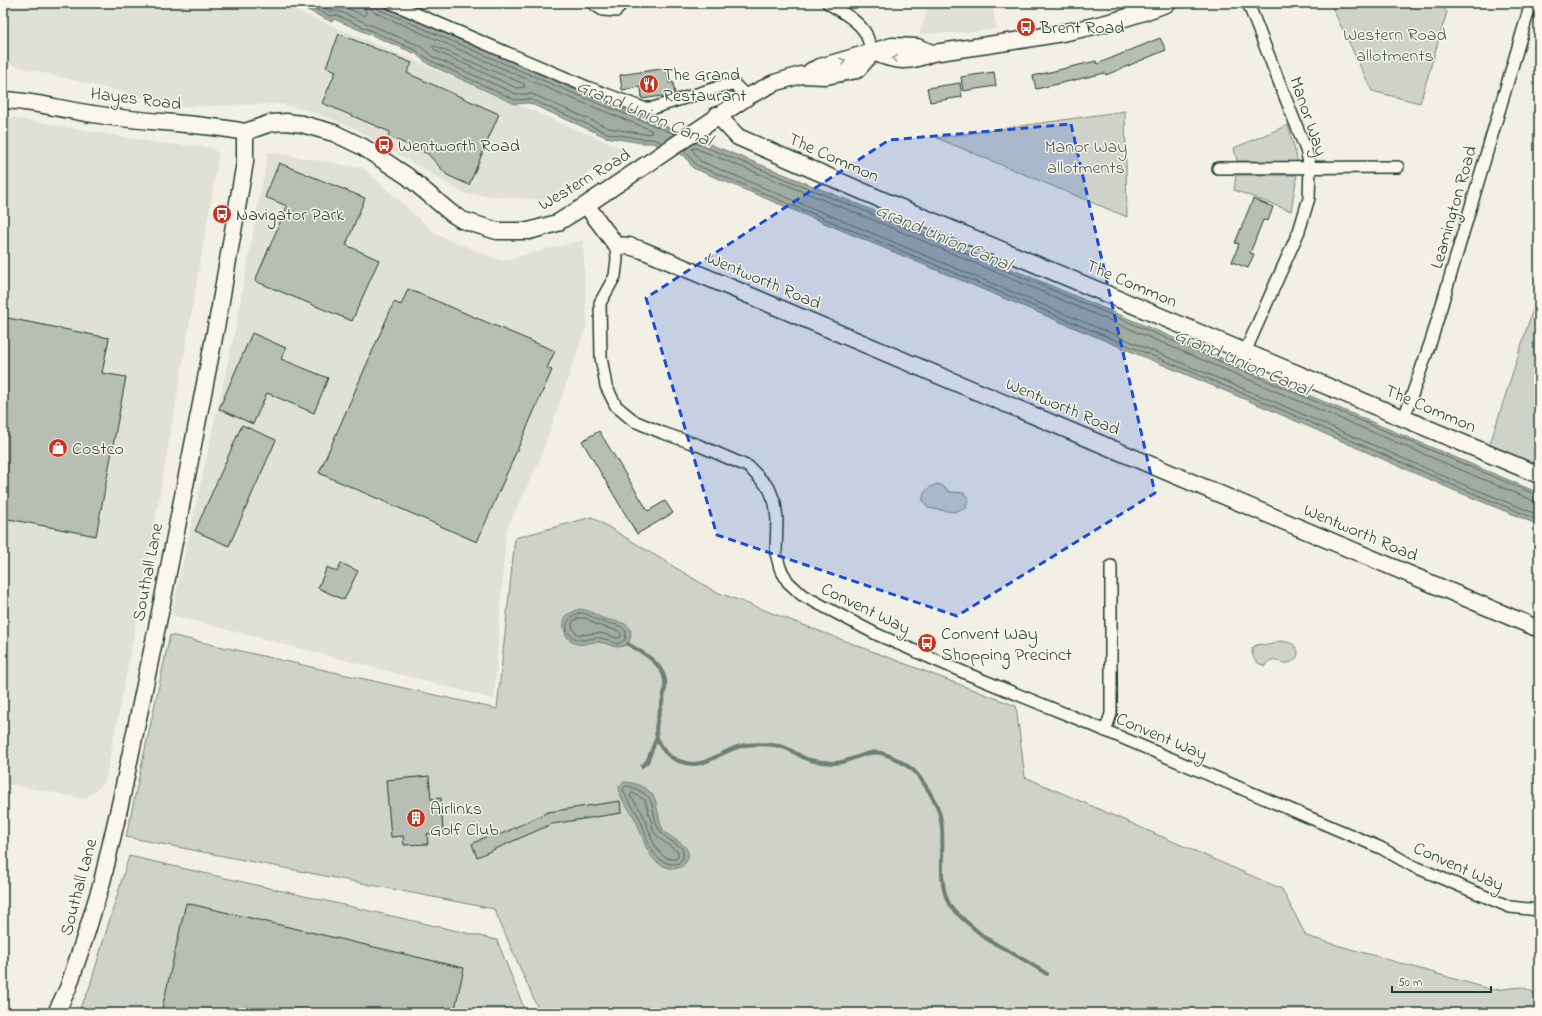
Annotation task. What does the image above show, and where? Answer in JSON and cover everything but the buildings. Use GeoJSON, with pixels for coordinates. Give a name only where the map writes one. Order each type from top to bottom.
{"type":"FeatureCollection","features":[{"type":"Feature","properties":{"kind":"street"},"geometry":{"type":"LineString","coordinates":[[390,3],[587,88],[643,108],[653,108],[722,86],[735,85],[747,97]]}},
{"type":"Feature","properties":{"kind":"street"},"geometry":{"type":"LineString","coordinates":[[592,3],[603,10],[616,11],[622,3]]}},
{"type":"Feature","properties":{"kind":"street"},"geometry":{"type":"LineString","coordinates":[[828,3],[851,18],[860,27],[865,33],[873,52],[889,59],[901,60],[918,59],[932,53],[1072,32],[1142,14],[1168,3]]}},
{"type":"Feature","properties":{"kind":"street","name":"Manor Way"},"geometry":{"type":"LineString","coordinates":[[1245,352],[1299,231],[1309,198],[1310,167],[1306,150],[1248,3]]}},
{"type":"Feature","properties":{"kind":"street","name":"Leamington Road"},"geometry":{"type":"LineString","coordinates":[[1404,418],[1432,338],[1531,3]]}},
{"type":"Feature","properties":{"kind":"street","name":"Western Road"},"geometry":{"type":"LineString","coordinates":[[245,132],[271,123],[286,122],[302,124],[334,133],[363,147],[407,176],[451,213],[462,220],[497,231],[529,231],[557,223],[747,97],[774,83],[806,74],[826,76],[858,70],[873,52]]}},
{"type":"Feature","properties":{"kind":"street","name":"Hayes Road"},"geometry":{"type":"LineString","coordinates":[[3,91],[23,100]]}},
{"type":"Feature","properties":{"kind":"street","name":"Hayes Road"},"geometry":{"type":"LineString","coordinates":[[3,100],[23,100],[93,114],[143,121],[216,126],[245,132]]}},
{"type":"Feature","properties":{"kind":"street","name":"The Common"},"geometry":{"type":"LineString","coordinates":[[718,115],[738,137],[887,202],[1539,475]]}},
{"type":"Feature","properties":{"kind":"street","name":"Southall Lane"},"geometry":{"type":"LineString","coordinates":[[56,1013],[68,988],[88,931],[102,882],[121,800],[220,312],[245,162],[245,132]]}},
{"type":"Feature","properties":{"kind":"street"},"geometry":{"type":"LineString","coordinates":[[1218,168],[1398,167]]}},
{"type":"Feature","properties":{"kind":"street"},"geometry":{"type":"LineString","coordinates":[[586,205],[616,245]]}},
{"type":"Feature","properties":{"kind":"street","name":"Wentworth Road"},"geometry":{"type":"LineString","coordinates":[[616,245],[629,246],[642,250],[1539,629]]}},
{"type":"Feature","properties":{"kind":"street","name":"Convent Way"},"geometry":{"type":"LineString","coordinates":[[616,245],[617,259],[615,276],[600,303],[601,357],[606,386],[616,406],[634,421],[698,445],[749,467],[769,488],[775,503],[777,518],[776,553],[780,568],[788,582],[802,595],[876,634],[970,675],[1078,718],[1105,731],[1381,848],[1413,866],[1510,907],[1539,910]]}},
{"type":"Feature","properties":{"kind":"street"},"geometry":{"type":"LineString","coordinates":[[1105,731],[1111,714],[1111,566]]}},
{"type":"Feature","properties":{"kind":"highlighted area"},"geometry":{"type":"Polygon","coordinates":[[[1071,124],[1155,493],[957,616],[717,535],[646,298],[889,140],[1071,124]]]}},
{"type":"Feature","properties":{"kind":"shaded area"},"geometry":{"type":"Polygon","coordinates":[[[3,3],[278,3],[626,150],[544,200],[465,194],[352,127],[308,111],[280,104],[183,107],[3,63],[3,3]]]}},
{"type":"Feature","properties":{"kind":"shaded area"},"geometry":{"type":"Polygon","coordinates":[[[930,3],[992,3],[997,29],[974,32],[919,34],[930,3]]]}},
{"type":"Feature","properties":{"kind":"shaded area"},"geometry":{"type":"Polygon","coordinates":[[[3,116],[160,143],[210,147],[219,154],[151,546],[105,783],[85,799],[3,783],[3,116]]]}},
{"type":"Feature","properties":{"kind":"shaded area","name":"Navigator Park"},"geometry":{"type":"Polygon","coordinates":[[[268,152],[363,168],[436,234],[501,261],[583,240],[587,324],[540,459],[506,531],[494,699],[171,615],[235,330],[268,152]]]}},
{"type":"Feature","properties":{"kind":"green space","name":"Western Road allotments"},"geometry":{"type":"Polygon","coordinates":[[[1333,3],[1439,3],[1447,12],[1420,103],[1372,91],[1331,5],[1333,3]]]}},
{"type":"Feature","properties":{"kind":"green space","name":"Manor Way allotments"},"geometry":{"type":"Polygon","coordinates":[[[1125,111],[1127,217],[937,138],[1125,111]]]}},
{"type":"Feature","properties":{"kind":"green space"},"geometry":{"type":"Polygon","coordinates":[[[1288,125],[1298,162],[1237,161],[1234,148],[1288,125]]]}},
{"type":"Feature","properties":{"kind":"green space"},"geometry":{"type":"Polygon","coordinates":[[[1236,175],[1297,175],[1291,211],[1234,190],[1236,175]]]}},
{"type":"Feature","properties":{"kind":"green space"},"geometry":{"type":"Polygon","coordinates":[[[1539,290],[1539,474],[1487,453],[1539,290]]]}},
{"type":"Feature","properties":{"kind":"green space"},"geometry":{"type":"Polygon","coordinates":[[[937,484],[941,485],[950,492],[964,493],[968,498],[966,508],[954,512],[928,508],[923,500],[924,494],[929,488],[937,484]]]}},
{"type":"Feature","properties":{"kind":"green space"},"geometry":{"type":"Polygon","coordinates":[[[592,517],[714,591],[1016,706],[1025,777],[1282,889],[1306,936],[1493,990],[1522,987],[1539,995],[1539,1013],[540,1013],[494,909],[126,837],[170,635],[497,709],[515,538],[592,517]]]}},
{"type":"Feature","properties":{"kind":"green space"},"geometry":{"type":"Polygon","coordinates":[[[1281,641],[1294,645],[1298,652],[1297,658],[1286,663],[1271,660],[1265,666],[1255,660],[1252,648],[1260,644],[1269,645],[1281,641]]]}},
{"type":"Feature","properties":{"kind":"green space"},"geometry":{"type":"Polygon","coordinates":[[[129,856],[497,940],[526,1013],[77,1013],[88,992],[129,856]]]}},
{"type":"Feature","properties":{"kind":"water"},"geometry":{"type":"Polygon","coordinates":[[[293,3],[375,3],[564,85],[882,214],[1539,493],[1539,525],[1451,489],[1266,408],[693,168],[685,156],[652,143],[642,143],[606,137],[529,103],[515,104],[428,64],[416,54],[334,19],[332,22],[293,3]]]}},
{"type":"Feature","properties":{"kind":"water"},"geometry":{"type":"Polygon","coordinates":[[[579,609],[588,611],[605,619],[623,623],[630,630],[631,636],[628,644],[616,647],[598,642],[577,644],[573,642],[566,636],[564,624],[566,615],[579,609]]]}},
{"type":"Feature","properties":{"kind":"water"},"geometry":{"type":"Polygon","coordinates":[[[624,782],[642,786],[653,795],[656,801],[660,823],[664,831],[682,844],[688,852],[686,862],[683,866],[670,868],[662,865],[651,856],[647,850],[634,817],[621,796],[619,786],[624,782]]]}},
{"type":"Feature","properties":{"kind":"waterway"},"geometry":{"type":"LineString","coordinates":[[628,644],[656,663],[663,674],[665,688],[657,722],[657,739],[663,750],[676,760],[690,764],[698,764],[712,759],[733,748],[750,744],[762,744],[783,747],[803,758],[818,762],[839,763],[868,753],[881,753],[902,762],[913,770],[929,791],[937,806],[941,818],[943,881],[945,894],[950,906],[984,937],[1047,974]]}},
{"type":"Feature","properties":{"kind":"waterway"},"geometry":{"type":"LineString","coordinates":[[642,766],[647,762],[657,737]]}},
{"type":"Feature","properties":{"kind":"place","name":"Brent Road"},"geometry":{"type":"Point","coordinates":[1026,27]}},
{"type":"Feature","properties":{"kind":"place","name":"The Grand Restaurant"},"geometry":{"type":"Point","coordinates":[649,84]}},
{"type":"Feature","properties":{"kind":"place","name":"Wentworth Road"},"geometry":{"type":"Point","coordinates":[384,145]}},
{"type":"Feature","properties":{"kind":"place","name":"Navigator Park"},"geometry":{"type":"Point","coordinates":[222,214]}},
{"type":"Feature","properties":{"kind":"place","name":"Costco"},"geometry":{"type":"Point","coordinates":[58,448]}},
{"type":"Feature","properties":{"kind":"place","name":"Convent Way Shopping Precinct"},"geometry":{"type":"Point","coordinates":[927,643]}},
{"type":"Feature","properties":{"kind":"place","name":"Airlinks Golf Club"},"geometry":{"type":"Point","coordinates":[416,818]}},
{"type":"Feature","properties":{"kind":"water label","name":"Grand Union Canal"},"geometry":{"type":"Point","coordinates":[645,112]}},
{"type":"Feature","properties":{"kind":"water label","name":"Grand Union Canal"},"geometry":{"type":"Point","coordinates":[944,236]}},
{"type":"Feature","properties":{"kind":"water label","name":"Grand Union Canal"},"geometry":{"type":"Point","coordinates":[1243,361]}}]}
